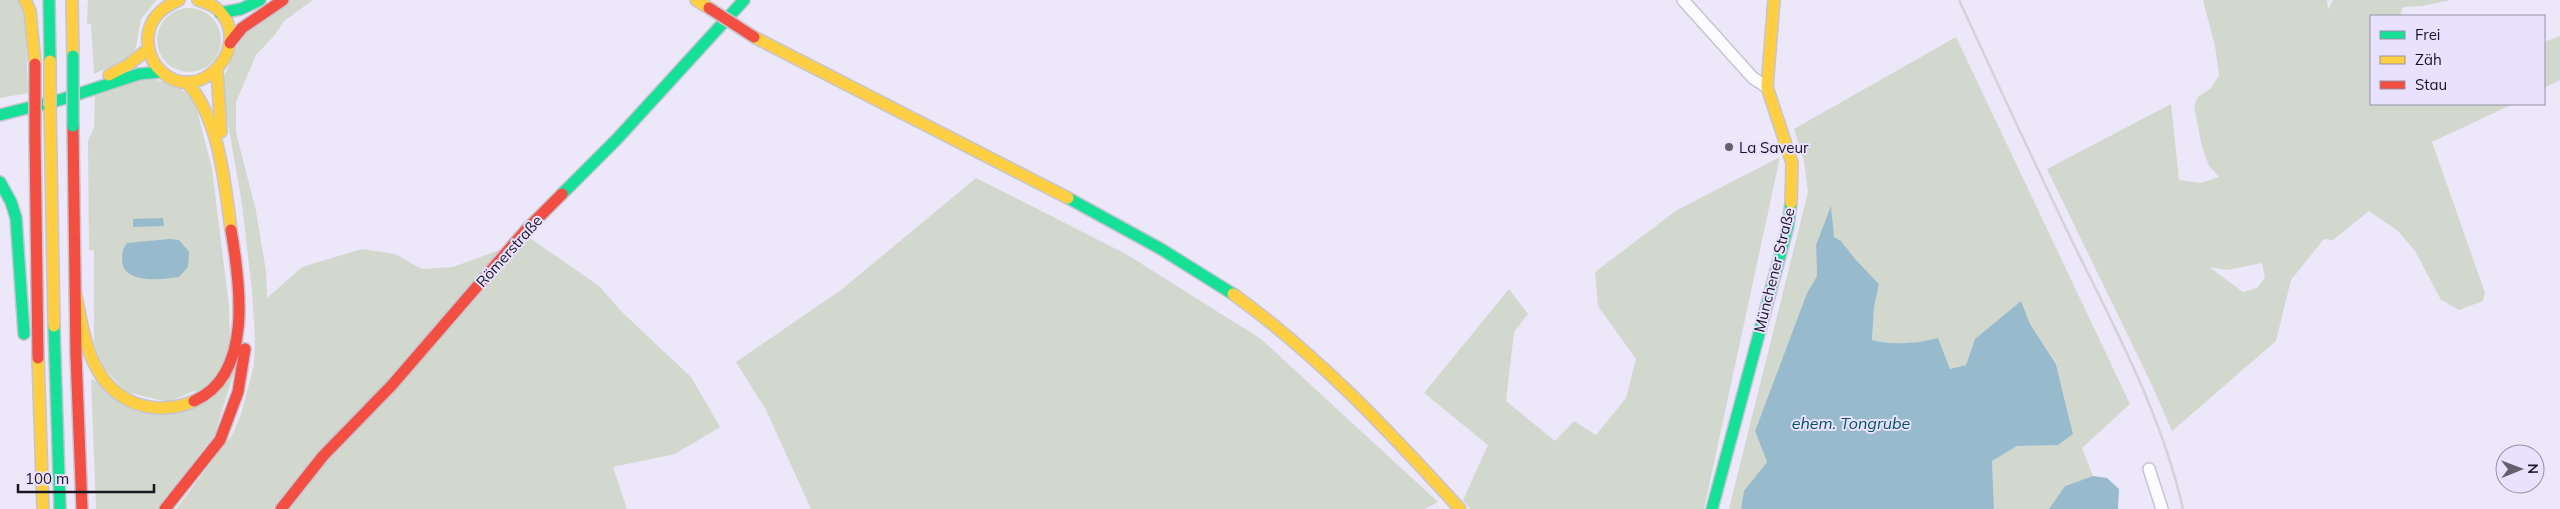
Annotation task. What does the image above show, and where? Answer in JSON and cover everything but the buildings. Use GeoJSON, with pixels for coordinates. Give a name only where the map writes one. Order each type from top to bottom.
{"type":"FeatureCollection","features":[{"type":"Feature","properties":{"kind":"main road"},"geometry":{"type":"LineString","coordinates":[[25,0],[30,11],[35,64],[37,326],[41,509]]}},
{"type":"Feature","properties":{"kind":"main road"},"geometry":{"type":"LineString","coordinates":[[50,0],[54,343],[60,509]]}},
{"type":"Feature","properties":{"kind":"main road"},"geometry":{"type":"LineString","coordinates":[[72,0],[75,291],[82,509]]}},
{"type":"Feature","properties":{"kind":"main road"},"geometry":{"type":"LineString","coordinates":[[173,1],[159,11],[151,22],[147,35],[148,49],[152,62],[161,72],[173,79],[186,82],[208,78],[217,71],[226,58],[230,43],[228,27],[220,13],[200,0]]}},
{"type":"Feature","properties":{"kind":"main road"},"geometry":{"type":"LineString","coordinates":[[220,13],[241,9],[260,0]]}},
{"type":"Feature","properties":{"kind":"main road"},"geometry":{"type":"LineString","coordinates":[[230,43],[242,28],[283,0]]}},
{"type":"Feature","properties":{"kind":"main road"},"geometry":{"type":"LineString","coordinates":[[696,0],[754,37],[1137,235],[1230,292],[1330,374],[1385,427],[1460,509]]}},
{"type":"Feature","properties":{"kind":"main road","name":"Römerstraße"},"geometry":{"type":"LineString","coordinates":[[280,509],[323,456],[392,385],[525,231],[616,139],[744,0]]}},
{"type":"Feature","properties":{"kind":"main road","name":"Münchener Straße"},"geometry":{"type":"LineString","coordinates":[[1712,509],[1788,226],[1793,191],[1792,163],[1767,87],[1774,0]]}},
{"type":"Feature","properties":{"kind":"main road"},"geometry":{"type":"LineString","coordinates":[[0,108],[88,84],[128,65],[148,49]]}},
{"type":"Feature","properties":{"kind":"main road"},"geometry":{"type":"LineString","coordinates":[[165,509],[220,440],[238,392],[243,370],[246,323],[236,231],[219,118],[217,71]]}},
{"type":"Feature","properties":{"kind":"main road"},"geometry":{"type":"LineString","coordinates":[[0,115],[63,99],[139,74],[161,72]]}},
{"type":"Feature","properties":{"kind":"main road"},"geometry":{"type":"LineString","coordinates":[[75,291],[91,358],[97,372],[107,386],[127,400],[149,408],[182,407],[210,392],[230,368],[237,349],[240,328],[231,232],[212,132],[203,105],[186,82]]}},
{"type":"Feature","properties":{"kind":"main road"},"geometry":{"type":"LineString","coordinates":[[0,182],[11,202],[16,218],[25,342]]}},
{"type":"Feature","properties":{"kind":"main road"},"geometry":{"type":"LineString","coordinates":[[26,371],[41,509]]}},
{"type":"Feature","properties":{"kind":"street"},"geometry":{"type":"LineString","coordinates":[[1683,0],[1753,78],[1767,87]]}},
{"type":"Feature","properties":{"kind":"street"},"geometry":{"type":"LineString","coordinates":[[2149,469],[2162,509]]}},
{"type":"Feature","properties":{"kind":"shaded area"},"geometry":{"type":"Polygon","coordinates":[[[0,0],[18,0],[25,13],[28,93],[0,98],[0,0]]]}},
{"type":"Feature","properties":{"kind":"shaded area"},"geometry":{"type":"Polygon","coordinates":[[[88,0],[157,0],[141,19],[136,48],[129,57],[94,74],[91,24],[87,24],[88,0]]]}},
{"type":"Feature","properties":{"kind":"shaded area"},"geometry":{"type":"Polygon","coordinates":[[[290,0],[313,0],[284,21],[274,36],[256,55],[236,102],[236,132],[256,211],[266,271],[267,298],[302,267],[362,249],[395,254],[422,269],[453,267],[502,249],[527,236],[599,286],[623,313],[691,377],[720,427],[675,454],[613,467],[627,509],[280,509],[276,505],[273,509],[176,509],[232,435],[241,414],[254,365],[255,338],[252,291],[242,204],[224,100],[224,76],[244,31],[290,0]]]}},
{"type":"Feature","properties":{"kind":"shaded area"},"geometry":{"type":"Polygon","coordinates":[[[2203,0],[2327,0],[2328,10],[2333,0],[2451,0],[2422,6],[2403,7],[2400,15],[2370,15],[2370,105],[2511,105],[2432,142],[2485,293],[2483,301],[2459,310],[2441,300],[2415,251],[2398,231],[2369,211],[2333,240],[2324,239],[2291,280],[2276,341],[2172,431],[2151,383],[2047,169],[2171,104],[2179,180],[2201,183],[2219,177],[2209,166],[2202,147],[2194,106],[2198,97],[2211,88],[2219,75],[2215,46],[2203,0]],[[2262,263],[2227,270],[2209,267],[2243,292],[2257,288],[2265,278],[2262,263]]]}},
{"type":"Feature","properties":{"kind":"shaded area"},"geometry":{"type":"Polygon","coordinates":[[[183,8],[195,8],[212,17],[219,28],[221,40],[219,52],[212,63],[195,72],[183,72],[171,67],[162,58],[157,46],[157,34],[162,22],[171,13],[183,8]]]}},
{"type":"Feature","properties":{"kind":"shaded area"},"geometry":{"type":"Polygon","coordinates":[[[2560,36],[2560,80],[2545,88],[2545,42],[2560,36]]]}},
{"type":"Feature","properties":{"kind":"shaded area"},"geometry":{"type":"Polygon","coordinates":[[[1956,37],[2130,404],[2082,448],[2093,476],[2065,486],[2049,509],[1994,509],[1992,461],[2017,446],[2058,445],[2073,434],[2056,363],[2030,324],[2021,301],[1975,339],[1966,365],[1950,369],[1938,339],[1905,343],[1872,340],[1874,307],[1879,284],[1841,241],[1833,237],[1831,208],[1816,245],[1817,276],[1807,293],[1755,431],[1767,462],[1745,491],[1741,509],[1729,509],[1808,192],[1804,161],[1794,129],[1956,37]]]}},
{"type":"Feature","properties":{"kind":"shaded area"},"geometry":{"type":"Polygon","coordinates":[[[147,77],[179,87],[195,102],[212,169],[229,306],[230,340],[222,367],[204,387],[168,402],[126,392],[103,367],[94,343],[94,250],[89,250],[88,141],[94,128],[95,94],[147,77]]]}},
{"type":"Feature","properties":{"kind":"shaded area"},"geometry":{"type":"Polygon","coordinates":[[[1780,157],[1704,509],[1470,509],[1463,500],[1488,445],[1424,393],[1509,289],[1528,314],[1514,332],[1506,401],[1555,441],[1574,421],[1596,435],[1626,398],[1636,359],[1598,306],[1595,272],[1677,210],[1780,157]]]}},
{"type":"Feature","properties":{"kind":"shaded area"},"geometry":{"type":"Polygon","coordinates":[[[976,178],[1126,254],[1261,339],[1438,502],[1425,509],[811,509],[766,410],[736,362],[841,290],[976,178]]]}},
{"type":"Feature","properties":{"kind":"shaded area"},"geometry":{"type":"Polygon","coordinates":[[[240,354],[214,436],[157,509],[96,509],[91,379],[170,413],[240,354]]]}},
{"type":"Feature","properties":{"kind":"water","name":"ehem. Tongrube"},"geometry":{"type":"Polygon","coordinates":[[[1831,206],[1834,237],[1841,241],[1879,284],[1874,307],[1872,340],[1905,343],[1938,338],[1950,369],[1966,365],[1975,339],[2021,301],[2030,324],[2056,364],[2073,434],[2058,445],[2017,446],[1992,461],[1994,509],[1741,509],[1744,491],[1767,462],[1755,431],[1807,293],[1817,276],[1816,245],[1831,206]]]}},
{"type":"Feature","properties":{"kind":"water"},"geometry":{"type":"Polygon","coordinates":[[[163,218],[164,226],[133,227],[133,219],[163,218]]]}},
{"type":"Feature","properties":{"kind":"water"},"geometry":{"type":"Polygon","coordinates":[[[170,239],[179,240],[189,252],[188,267],[179,277],[164,279],[140,278],[132,276],[123,266],[122,257],[127,243],[170,239]]]}},
{"type":"Feature","properties":{"kind":"water"},"geometry":{"type":"Polygon","coordinates":[[[2093,476],[2107,478],[2119,489],[2118,509],[2049,509],[2065,486],[2093,476]]]}},
{"type":"Feature","properties":{"kind":"railway"},"geometry":{"type":"LineString","coordinates":[[1959,0],[2045,185],[2137,375],[2163,441],[2183,509]]}},
{"type":"Feature","properties":{"kind":"traffic: fast"},"geometry":{"type":"LineString","coordinates":[[49,0],[50,61]]}},
{"type":"Feature","properties":{"kind":"traffic: fast"},"geometry":{"type":"LineString","coordinates":[[220,13],[241,9],[260,0]]}},
{"type":"Feature","properties":{"kind":"traffic: fast"},"geometry":{"type":"LineString","coordinates":[[562,194],[617,139],[744,0]]}},
{"type":"Feature","properties":{"kind":"traffic: fast"},"geometry":{"type":"LineString","coordinates":[[73,56],[73,126]]}},
{"type":"Feature","properties":{"kind":"traffic: fast"},"geometry":{"type":"LineString","coordinates":[[0,115],[63,99],[139,74],[161,72]]}},
{"type":"Feature","properties":{"kind":"traffic: fast"},"geometry":{"type":"LineString","coordinates":[[0,182],[11,202],[16,218],[24,334]]}},
{"type":"Feature","properties":{"kind":"traffic: fast"},"geometry":{"type":"LineString","coordinates":[[1068,198],[1161,249],[1233,294]]}},
{"type":"Feature","properties":{"kind":"traffic: fast"},"geometry":{"type":"LineString","coordinates":[[1712,509],[1788,226],[1791,203]]}},
{"type":"Feature","properties":{"kind":"traffic: fast"},"geometry":{"type":"LineString","coordinates":[[54,326],[60,509]]}},
{"type":"Feature","properties":{"kind":"traffic: slow"},"geometry":{"type":"LineString","coordinates":[[25,0],[30,11],[35,64]]}},
{"type":"Feature","properties":{"kind":"traffic: slow"},"geometry":{"type":"LineString","coordinates":[[72,0],[73,56]]}},
{"type":"Feature","properties":{"kind":"traffic: slow"},"geometry":{"type":"LineString","coordinates":[[179,0],[163,9],[154,18],[149,29],[148,45],[150,55],[161,71],[176,81],[192,82],[206,77],[218,66],[227,53],[230,38],[227,22],[216,8],[198,0]]}},
{"type":"Feature","properties":{"kind":"traffic: slow"},"geometry":{"type":"LineString","coordinates":[[696,0],[709,8]]}},
{"type":"Feature","properties":{"kind":"traffic: slow"},"geometry":{"type":"LineString","coordinates":[[1774,0],[1767,87],[1792,163],[1791,203]]}},
{"type":"Feature","properties":{"kind":"traffic: slow"},"geometry":{"type":"LineString","coordinates":[[754,37],[1068,198]]}},
{"type":"Feature","properties":{"kind":"traffic: slow"},"geometry":{"type":"LineString","coordinates":[[109,75],[128,65],[148,49]]}},
{"type":"Feature","properties":{"kind":"traffic: slow"},"geometry":{"type":"LineString","coordinates":[[50,61],[50,106]]}},
{"type":"Feature","properties":{"kind":"traffic: slow"},"geometry":{"type":"LineString","coordinates":[[217,71],[221,132]]}},
{"type":"Feature","properties":{"kind":"traffic: slow"},"geometry":{"type":"LineString","coordinates":[[186,82],[197,96],[213,131],[223,172],[231,230]]}},
{"type":"Feature","properties":{"kind":"traffic: slow"},"geometry":{"type":"LineString","coordinates":[[50,106],[54,326]]}},
{"type":"Feature","properties":{"kind":"traffic: slow"},"geometry":{"type":"LineString","coordinates":[[75,291],[91,357],[108,385],[121,396],[144,406],[173,407],[194,401]]}},
{"type":"Feature","properties":{"kind":"traffic: slow"},"geometry":{"type":"LineString","coordinates":[[1233,294],[1294,342],[1352,395],[1460,509]]}},
{"type":"Feature","properties":{"kind":"traffic: slow"},"geometry":{"type":"LineString","coordinates":[[38,358],[43,509]]}},
{"type":"Feature","properties":{"kind":"traffic: jam"},"geometry":{"type":"LineString","coordinates":[[230,43],[242,28],[283,0]]}},
{"type":"Feature","properties":{"kind":"traffic: jam"},"geometry":{"type":"LineString","coordinates":[[709,8],[754,37]]}},
{"type":"Feature","properties":{"kind":"traffic: jam"},"geometry":{"type":"LineString","coordinates":[[35,64],[35,138]]}},
{"type":"Feature","properties":{"kind":"traffic: jam"},"geometry":{"type":"LineString","coordinates":[[73,126],[76,355],[82,509]]}},
{"type":"Feature","properties":{"kind":"traffic: jam"},"geometry":{"type":"LineString","coordinates":[[35,138],[38,358]]}},
{"type":"Feature","properties":{"kind":"traffic: jam"},"geometry":{"type":"LineString","coordinates":[[281,509],[323,456],[392,385],[525,231],[562,194]]}},
{"type":"Feature","properties":{"kind":"traffic: jam"},"geometry":{"type":"LineString","coordinates":[[194,401],[213,388],[226,371],[234,349],[238,325],[239,300],[231,230]]}},
{"type":"Feature","properties":{"kind":"traffic: jam"},"geometry":{"type":"LineString","coordinates":[[165,509],[220,440],[238,392],[245,349]]}},
{"type":"Feature","properties":{"kind":"place","name":"La Saveur"},"geometry":{"type":"Point","coordinates":[1729,147]}}]}
